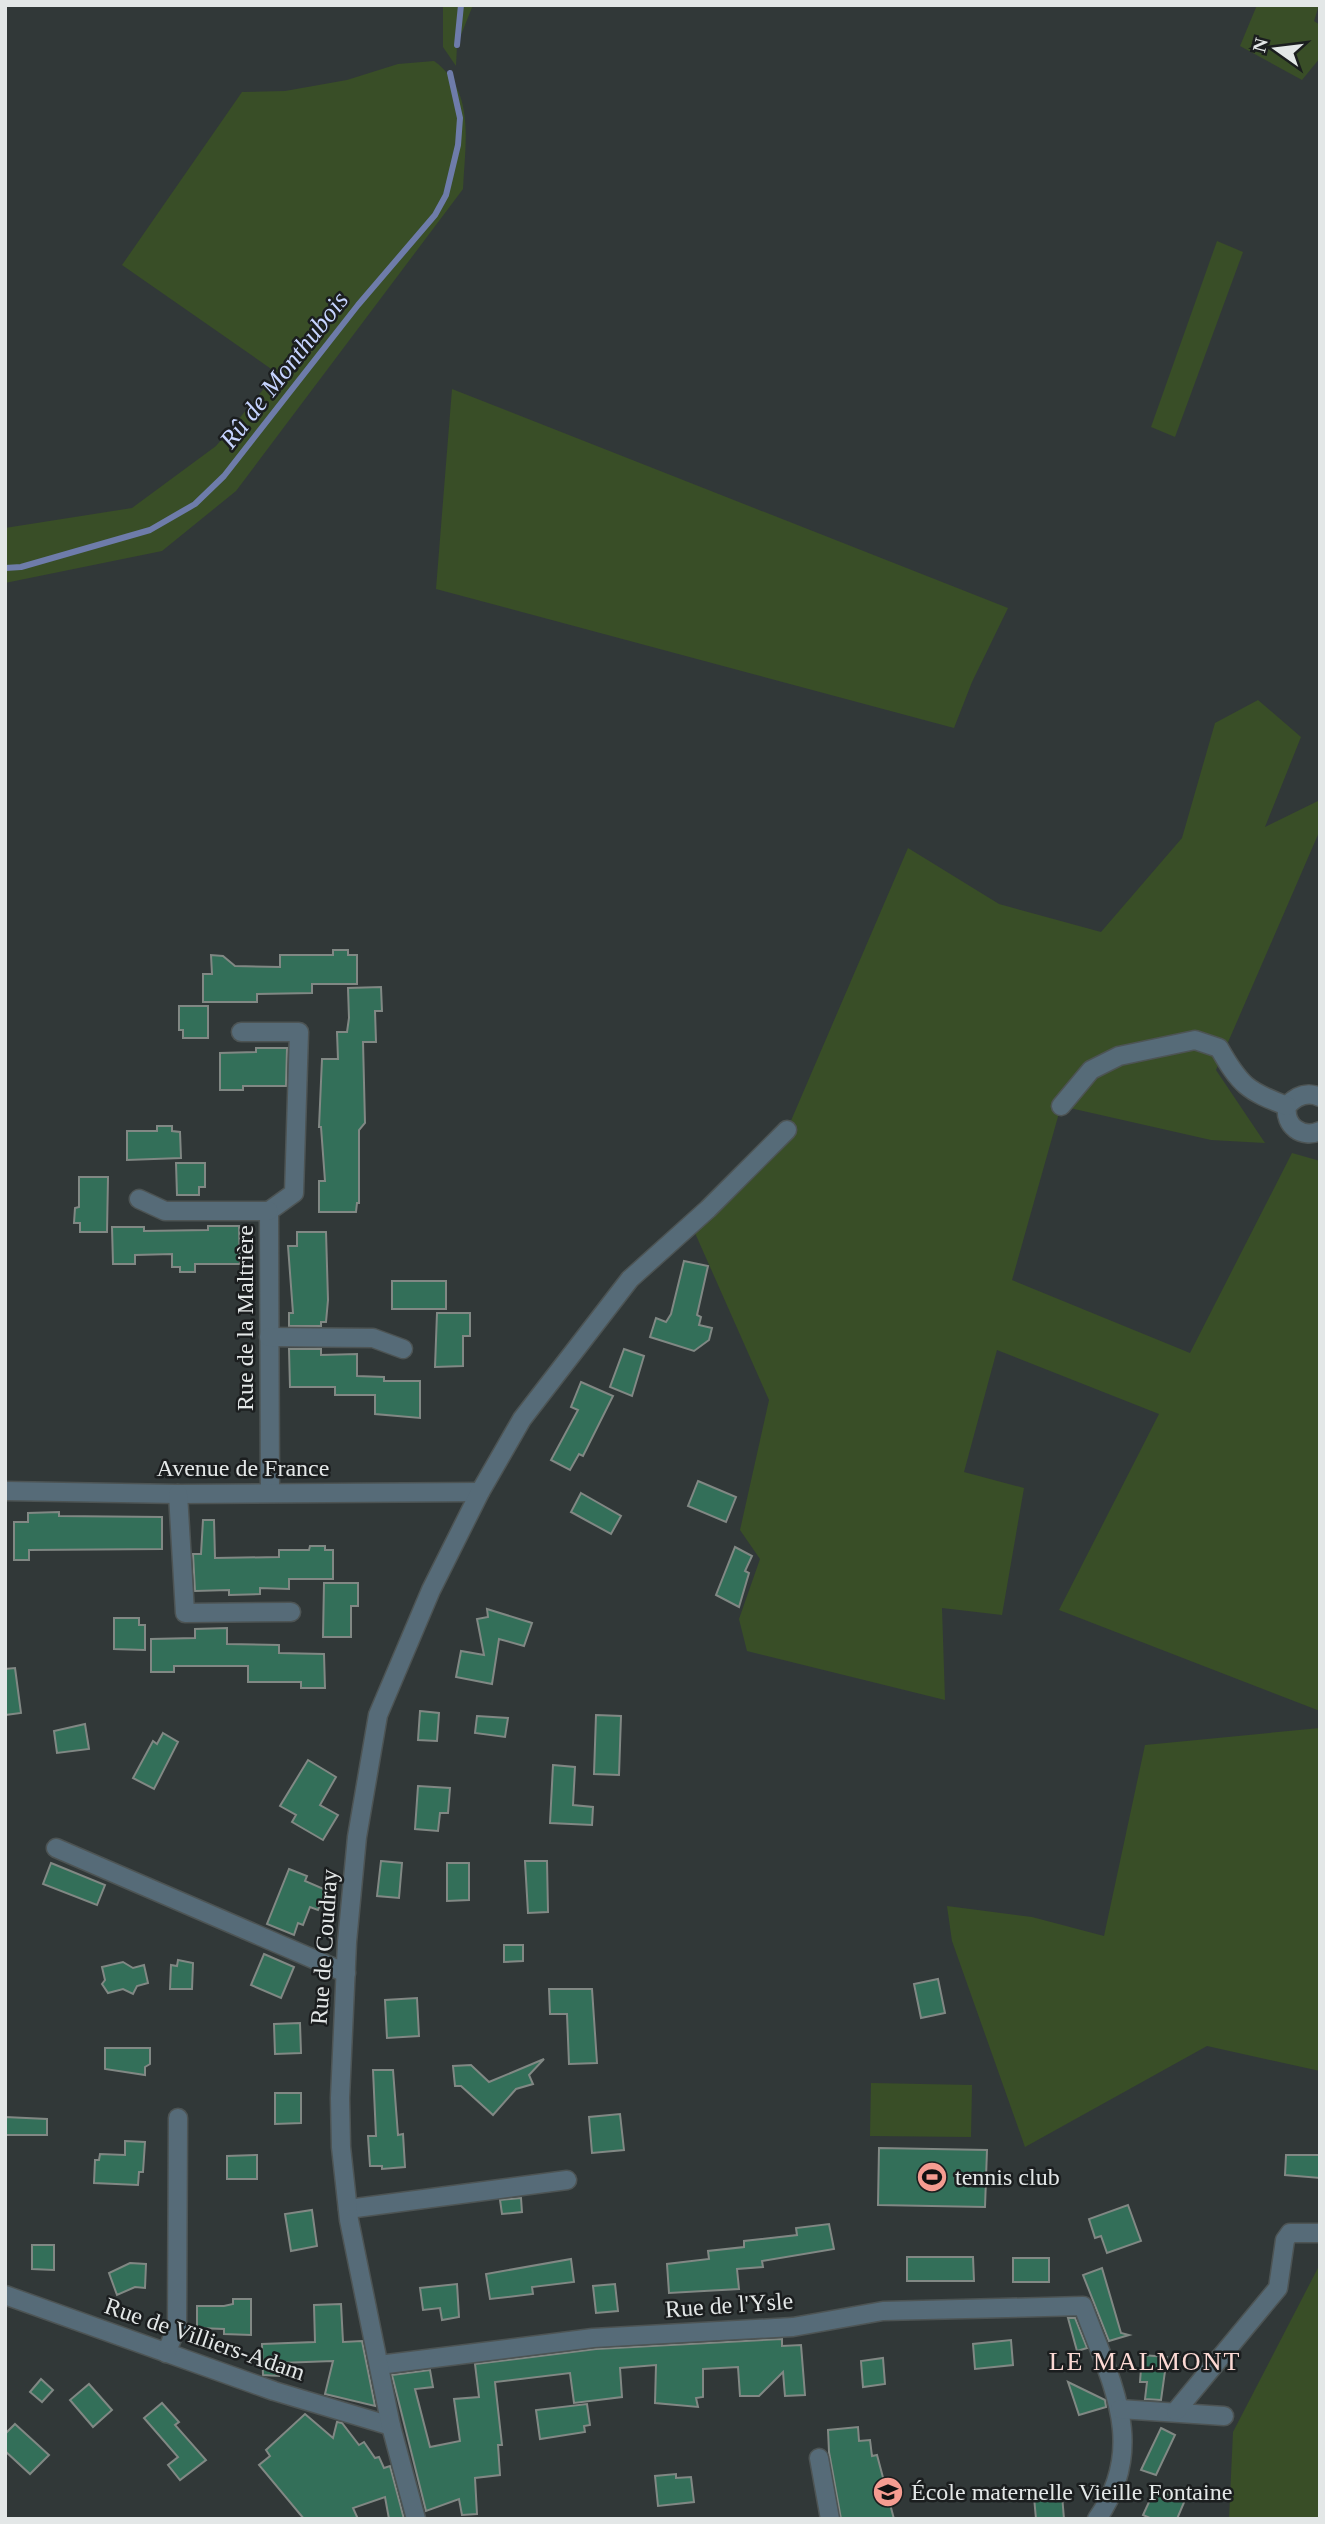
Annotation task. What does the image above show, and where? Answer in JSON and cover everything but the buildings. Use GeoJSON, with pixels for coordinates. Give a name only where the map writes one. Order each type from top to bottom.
{"type":"FeatureCollection","features":[{"type":"Feature","properties":{"kind":"street","name":"Rue de la Maltrière"},"geometry":{"type":"LineString","coordinates":[[241,1032],[299,1032],[294,1193],[269,1211],[270,1491]]}},
{"type":"Feature","properties":{"kind":"street"},"geometry":{"type":"LineString","coordinates":[[1061,1106],[1091,1070],[1119,1056],[1195,1040],[1219,1048],[1235,1077],[1257,1094],[1287,1106]]}},
{"type":"Feature","properties":{"kind":"street"},"geometry":{"type":"LineString","coordinates":[[1287,1106],[1304,1094],[1320,1097]]}},
{"type":"Feature","properties":{"kind":"street"},"geometry":{"type":"LineString","coordinates":[[1287,1106],[1288,1122],[1298,1131],[1311,1134],[1320,1131]]}},
{"type":"Feature","properties":{"kind":"street","name":"Rue de Coudray"},"geometry":{"type":"LineString","coordinates":[[416,2519],[391,2426],[348,2209],[340,2098],[346,1972],[357,1838],[378,1715],[431,1590],[480,1492],[522,1419],[630,1279],[708,1209],[787,1130]]}},
{"type":"Feature","properties":{"kind":"street"},"geometry":{"type":"LineString","coordinates":[[139,1199],[165,1211],[269,1211]]}},
{"type":"Feature","properties":{"kind":"street"},"geometry":{"type":"LineString","coordinates":[[269,1337],[373,1338],[403,1349]]}},
{"type":"Feature","properties":{"kind":"street","name":"Avenue de France"},"geometry":{"type":"LineString","coordinates":[[5,1491],[178,1494],[270,1491],[480,1492]]}},
{"type":"Feature","properties":{"kind":"street"},"geometry":{"type":"LineString","coordinates":[[178,1494],[185,1613],[291,1612]]}},
{"type":"Feature","properties":{"kind":"street"},"geometry":{"type":"LineString","coordinates":[[56,1848],[346,1972]]}},
{"type":"Feature","properties":{"kind":"street"},"geometry":{"type":"LineString","coordinates":[[166,2353],[177,2327],[178,2118]]}},
{"type":"Feature","properties":{"kind":"street"},"geometry":{"type":"LineString","coordinates":[[348,2209],[568,2180]]}},
{"type":"Feature","properties":{"kind":"street"},"geometry":{"type":"LineString","coordinates":[[1177,2411],[1278,2288],[1285,2240],[1290,2233],[1320,2233]]}},
{"type":"Feature","properties":{"kind":"street","name":"Rue de Villiers-Adam"},"geometry":{"type":"LineString","coordinates":[[5,2295],[274,2391],[391,2426]]}},
{"type":"Feature","properties":{"kind":"street","name":"Rue de l'Ysle"},"geometry":{"type":"LineString","coordinates":[[379,2365],[593,2338],[793,2327],[883,2311],[1083,2306],[1120,2409]]}},
{"type":"Feature","properties":{"kind":"street"},"geometry":{"type":"LineString","coordinates":[[1097,2519],[1112,2498],[1125,2443],[1120,2409],[1224,2416]]}},
{"type":"Feature","properties":{"kind":"street"},"geometry":{"type":"LineString","coordinates":[[819,2458],[830,2519]]}},
{"type":"Feature","properties":{"kind":"green space"},"geometry":{"type":"Polygon","coordinates":[[[443,5],[473,5],[457,45],[456,66],[443,47],[443,5]]]}},
{"type":"Feature","properties":{"kind":"green space"},"geometry":{"type":"Polygon","coordinates":[[[1257,5],[1319,5],[1314,21],[1320,25],[1320,58],[1302,80],[1240,46],[1257,5]]]}},
{"type":"Feature","properties":{"kind":"green space"},"geometry":{"type":"Polygon","coordinates":[[[434,61],[457,87],[462,103],[466,136],[463,189],[236,491],[162,551],[5,583],[5,528],[132,508],[216,446],[277,373],[122,265],[242,92],[285,91],[347,80],[398,64],[434,61]]]}},
{"type":"Feature","properties":{"kind":"green space"},"geometry":{"type":"Polygon","coordinates":[[[1217,241],[1243,252],[1175,437],[1151,427],[1217,241]]]}},
{"type":"Feature","properties":{"kind":"green space"},"geometry":{"type":"Polygon","coordinates":[[[452,389],[1008,608],[972,682],[954,728],[436,589],[452,389]]]}},
{"type":"Feature","properties":{"kind":"green space"},"geometry":{"type":"Polygon","coordinates":[[[1258,700],[1301,737],[1265,827],[1320,800],[1320,830],[1216,1070],[1265,1143],[1211,1140],[1061,1106],[1012,1280],[1190,1353],[1292,1153],[1320,1161],[1320,1711],[1059,1610],[1159,1414],[997,1350],[964,1472],[1024,1488],[1002,1615],[942,1608],[945,1700],[747,1651],[739,1619],[760,1559],[740,1530],[769,1400],[691,1224],[787,1130],[908,848],[999,904],[1101,932],[1182,838],[1215,723],[1258,700]]]}},
{"type":"Feature","properties":{"kind":"green space"},"geometry":{"type":"Polygon","coordinates":[[[1320,1728],[1320,2071],[1207,2046],[1025,2147],[952,1941],[947,1906],[1032,1917],[1104,1936],[1145,1745],[1320,1728]]]}},
{"type":"Feature","properties":{"kind":"green space"},"geometry":{"type":"Polygon","coordinates":[[[871,2083],[972,2085],[971,2137],[870,2136],[871,2083]]]}},
{"type":"Feature","properties":{"kind":"green space"},"geometry":{"type":"Polygon","coordinates":[[[1320,2264],[1320,2519],[1229,2519],[1233,2432],[1320,2264]]]}},
{"type":"Feature","properties":{"kind":"waterway","name":"Rû de Monthubois"},"geometry":{"type":"LineString","coordinates":[[457,45],[461,5]]}},
{"type":"Feature","properties":{"kind":"waterway","name":"Rû de Monthubois"},"geometry":{"type":"LineString","coordinates":[[5,568],[21,567],[150,530],[195,504],[224,476],[358,305],[435,215],[446,195],[458,145],[460,118],[450,73]]}},
{"type":"Feature","properties":{"kind":"place","name":"tennis club"},"geometry":{"type":"Point","coordinates":[932,2177]}},
{"type":"Feature","properties":{"kind":"place","name":"École maternelle Vieille Fontaine"},"geometry":{"type":"Point","coordinates":[888,2492]}},
{"type":"Feature","properties":{"kind":"district","name":"LE MALMONT"},"geometry":{"type":"Point","coordinates":[1145,2361]}}]}
